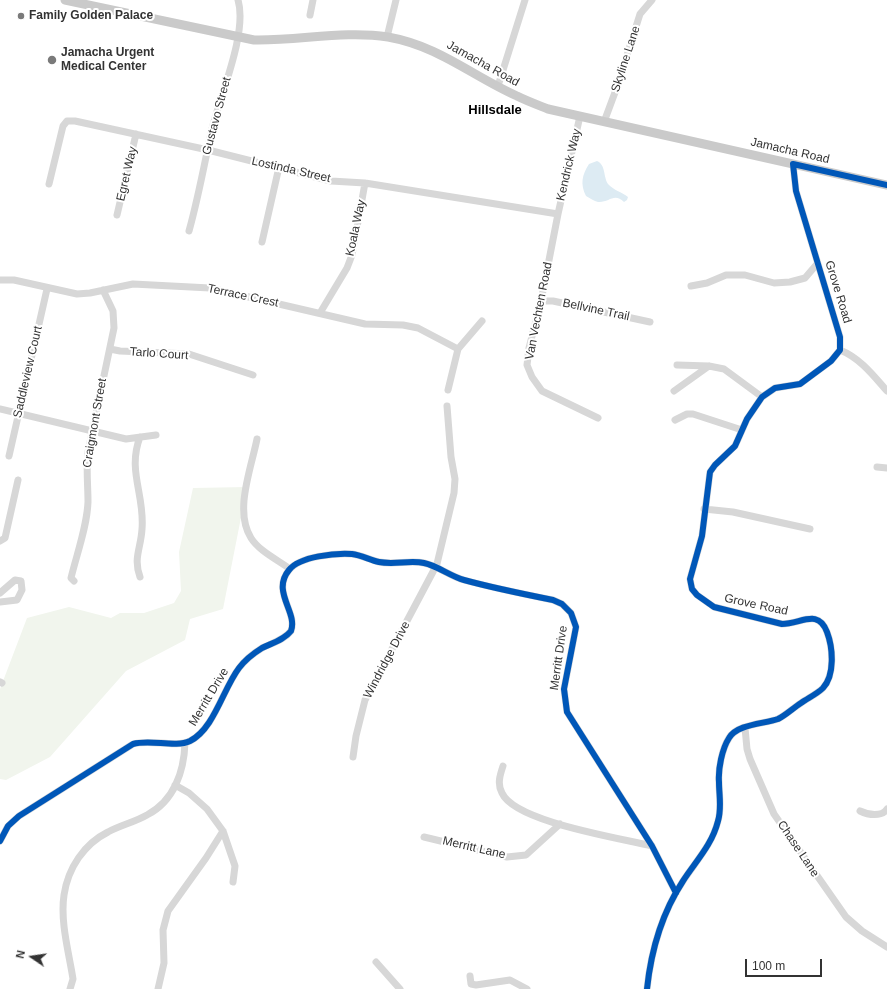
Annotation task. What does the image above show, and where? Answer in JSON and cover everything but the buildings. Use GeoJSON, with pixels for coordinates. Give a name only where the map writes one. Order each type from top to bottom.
{"type":"FeatureCollection","features":[{"type":"Feature","properties":{"kind":"main road","name":"Jamacha Road"},"geometry":{"type":"LineString","coordinates":[[65,0],[237,37],[274,41],[354,34],[387,37],[430,49],[517,96],[548,109],[887,185]]}},
{"type":"Feature","properties":{"kind":"street","name":"Gustavo Street"},"geometry":{"type":"LineString","coordinates":[[189,231],[237,37],[240,13],[238,0]]}},
{"type":"Feature","properties":{"kind":"street"},"geometry":{"type":"LineString","coordinates":[[310,15],[314,0]]}},
{"type":"Feature","properties":{"kind":"street"},"geometry":{"type":"LineString","coordinates":[[387,37],[396,0]]}},
{"type":"Feature","properties":{"kind":"street"},"geometry":{"type":"LineString","coordinates":[[498,86],[525,0]]}},
{"type":"Feature","properties":{"kind":"street","name":"Skyline Lane"},"geometry":{"type":"LineString","coordinates":[[604,122],[617,87],[640,14],[652,0]]}},
{"type":"Feature","properties":{"kind":"street","name":"Kendrick Way"},"geometry":{"type":"LineString","coordinates":[[558,214],[580,116]]}},
{"type":"Feature","properties":{"kind":"street","name":"Lostinda Street"},"geometry":{"type":"LineString","coordinates":[[49,184],[63,126],[67,121],[75,121],[208,150],[331,181],[365,183],[558,214]]}},
{"type":"Feature","properties":{"kind":"street","name":"Egret Way"},"geometry":{"type":"LineString","coordinates":[[117,215],[136,134]]}},
{"type":"Feature","properties":{"kind":"street","name":"Grove Road"},"geometry":{"type":"LineString","coordinates":[[647,989],[658,932],[676,893],[712,840],[719,821],[719,772],[726,742],[732,734],[745,728],[780,718],[823,688],[829,678],[832,656],[829,637],[824,623],[818,619],[810,618],[792,624],[782,624],[714,607],[697,595],[692,589],[690,579],[702,536],[704,509],[710,472],[715,465],[735,446],[753,408],[762,397],[775,388],[800,384],[831,361],[840,350],[840,337],[796,191],[793,164]]}},
{"type":"Feature","properties":{"kind":"street"},"geometry":{"type":"LineString","coordinates":[[262,242],[279,167]]}},
{"type":"Feature","properties":{"kind":"street","name":"Koala Way"},"geometry":{"type":"LineString","coordinates":[[320,313],[347,268],[352,255],[365,183]]}},
{"type":"Feature","properties":{"kind":"street","name":"Van Vechten Road"},"geometry":{"type":"LineString","coordinates":[[558,214],[541,301],[528,348],[528,366],[532,377],[542,390],[598,418]]}},
{"type":"Feature","properties":{"kind":"street"},"geometry":{"type":"LineString","coordinates":[[691,286],[707,283],[726,275],[745,275],[774,283],[790,282],[805,278],[817,264]]}},
{"type":"Feature","properties":{"kind":"street","name":"Terrace Crest"},"geometry":{"type":"LineString","coordinates":[[0,280],[14,280],[47,289],[77,294],[133,284],[210,288],[365,324],[403,324],[423,331],[458,349]]}},
{"type":"Feature","properties":{"kind":"street","name":"Saddleview Court"},"geometry":{"type":"LineString","coordinates":[[9,456],[47,289]]}},
{"type":"Feature","properties":{"kind":"street","name":"Craigmont Street"},"geometry":{"type":"LineString","coordinates":[[74,581],[71,578],[85,523],[88,502],[86,467],[110,349],[114,320],[113,311],[103,290]]}},
{"type":"Feature","properties":{"kind":"street","name":"Bellvine Trail"},"geometry":{"type":"LineString","coordinates":[[541,301],[552,301],[650,322]]}},
{"type":"Feature","properties":{"kind":"street"},"geometry":{"type":"LineString","coordinates":[[448,390],[458,349],[482,321]]}},
{"type":"Feature","properties":{"kind":"street","name":"Tarlo Court"},"geometry":{"type":"LineString","coordinates":[[110,349],[120,351],[189,354],[253,375]]}},
{"type":"Feature","properties":{"kind":"street"},"geometry":{"type":"LineString","coordinates":[[840,350],[857,359],[887,391]]}},
{"type":"Feature","properties":{"kind":"street"},"geometry":{"type":"LineString","coordinates":[[677,365],[710,366],[724,369],[762,397]]}},
{"type":"Feature","properties":{"kind":"street"},"geometry":{"type":"LineString","coordinates":[[674,391],[710,366]]}},
{"type":"Feature","properties":{"kind":"street","name":"Windridge Drive"},"geometry":{"type":"LineString","coordinates":[[353,757],[356,736],[365,700],[436,568],[454,494],[455,479],[447,406]]}},
{"type":"Feature","properties":{"kind":"street"},"geometry":{"type":"LineString","coordinates":[[0,409],[126,439],[156,435]]}},
{"type":"Feature","properties":{"kind":"street"},"geometry":{"type":"LineString","coordinates":[[675,420],[687,414],[692,414],[742,430]]}},
{"type":"Feature","properties":{"kind":"street"},"geometry":{"type":"LineString","coordinates":[[140,437],[136,447],[134,460],[142,515],[142,528],[136,566],[140,577]]}},
{"type":"Feature","properties":{"kind":"street"},"geometry":{"type":"LineString","coordinates":[[257,439],[243,505],[244,521],[251,539],[290,569]]}},
{"type":"Feature","properties":{"kind":"street"},"geometry":{"type":"LineString","coordinates":[[878,467],[887,468]]}},
{"type":"Feature","properties":{"kind":"street"},"geometry":{"type":"LineString","coordinates":[[0,541],[4,538],[18,480]]}},
{"type":"Feature","properties":{"kind":"street"},"geometry":{"type":"LineString","coordinates":[[704,509],[733,512],[810,529]]}},
{"type":"Feature","properties":{"kind":"street","name":"Merritt Drive"},"geometry":{"type":"LineString","coordinates":[[185,743],[194,739],[205,729],[225,690],[244,662],[261,649],[288,635],[291,631],[292,623],[283,591],[285,578],[290,569],[300,561],[315,557],[353,554],[380,562],[418,562],[463,580],[553,600],[562,604],[571,613],[576,628],[564,689],[567,712],[652,846],[676,893]]}},
{"type":"Feature","properties":{"kind":"street"},"geometry":{"type":"LineString","coordinates":[[0,593],[15,580],[21,581],[22,590],[16,600],[0,602]]}},
{"type":"Feature","properties":{"kind":"street","name":"Chase Lane"},"geometry":{"type":"LineString","coordinates":[[745,728],[747,749],[750,759],[774,814],[810,868],[846,917],[862,931],[887,947]]}},
{"type":"Feature","properties":{"kind":"street"},"geometry":{"type":"LineString","coordinates":[[0,841],[8,826],[19,816],[133,744],[142,742],[185,743],[185,758],[181,774],[169,796],[156,809],[146,816],[108,832],[94,841],[86,848],[74,865],[66,887],[63,904],[73,979],[70,989]]}},
{"type":"Feature","properties":{"kind":"street"},"geometry":{"type":"LineString","coordinates":[[503,766],[500,786],[506,799],[528,814],[560,824],[652,846]]}},
{"type":"Feature","properties":{"kind":"street"},"geometry":{"type":"LineString","coordinates":[[175,785],[189,793],[207,808],[223,831],[235,866],[233,882]]}},
{"type":"Feature","properties":{"kind":"street"},"geometry":{"type":"LineString","coordinates":[[860,811],[866,814],[880,814],[885,812],[887,809]]}},
{"type":"Feature","properties":{"kind":"street","name":"Merritt Lane"},"geometry":{"type":"LineString","coordinates":[[424,837],[507,857],[516,857],[526,855],[560,824]]}},
{"type":"Feature","properties":{"kind":"street"},"geometry":{"type":"LineString","coordinates":[[158,989],[164,963],[163,930],[168,911],[206,858],[223,831]]}},
{"type":"Feature","properties":{"kind":"street"},"geometry":{"type":"LineString","coordinates":[[376,962],[400,989]]}},
{"type":"Feature","properties":{"kind":"street"},"geometry":{"type":"LineString","coordinates":[[470,976],[470,984],[476,985],[510,980],[527,989]]}},
{"type":"Feature","properties":{"kind":"shaded area"},"geometry":{"type":"Polygon","coordinates":[[[597,161],[602,165],[608,184],[628,197],[627,200],[624,202],[620,199],[614,198],[598,202],[586,196],[582,184],[583,176],[589,164],[597,161]]]}},
{"type":"Feature","properties":{"kind":"shaded area"},"geometry":{"type":"Polygon","coordinates":[[[247,487],[223,609],[190,619],[185,640],[126,671],[50,757],[6,780],[0,779],[0,689],[27,618],[69,607],[111,618],[120,613],[144,613],[174,603],[181,591],[179,552],[193,488],[247,487]]]}},
{"type":"Feature","properties":{"kind":"cycle path"},"geometry":{"type":"LineString","coordinates":[[647,989],[651,961],[663,919],[683,881],[712,838],[718,821],[720,811],[720,765],[722,753],[729,738],[733,733],[744,727],[772,721],[784,716],[823,688],[830,676],[832,661],[831,646],[827,632],[819,621],[808,619],[782,624],[714,607],[697,595],[692,589],[690,579],[702,536],[710,472],[715,465],[735,446],[747,419],[762,397],[775,388],[800,384],[831,361],[840,350],[840,337],[796,191],[793,164],[887,185]]}},
{"type":"Feature","properties":{"kind":"cycle path"},"geometry":{"type":"LineString","coordinates":[[0,841],[8,826],[19,816],[133,744],[147,742],[177,744],[190,741],[198,735],[212,718],[233,677],[241,665],[259,650],[281,639],[291,631],[291,617],[283,586],[284,578],[289,570],[301,561],[319,556],[352,554],[385,563],[424,563],[464,580],[553,600],[562,604],[571,613],[576,627],[564,689],[567,712],[652,846],[676,893]]}},
{"type":"Feature","properties":{"kind":"place","name":"Family Golden Palace"},"geometry":{"type":"Point","coordinates":[21,16]}},
{"type":"Feature","properties":{"kind":"place","name":"Jamacha Urgent Medical Center"},"geometry":{"type":"Point","coordinates":[52,60]}},
{"type":"Feature","properties":{"kind":"district","name":"Hillsdale"},"geometry":{"type":"Point","coordinates":[495,110]}}]}
